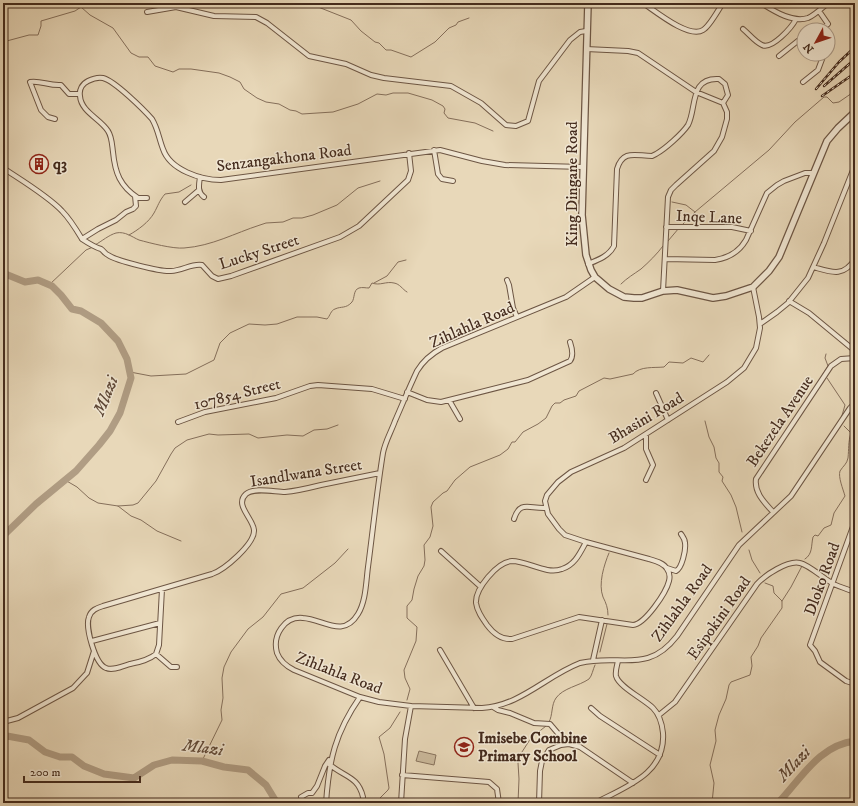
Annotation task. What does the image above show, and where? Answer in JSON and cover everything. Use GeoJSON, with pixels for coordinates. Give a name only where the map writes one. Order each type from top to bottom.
{"type":"FeatureCollection","features":[{"type":"Feature","properties":{"kind":"street","name":"King Dingane Road"},"geometry":{"type":"LineString","coordinates":[[588,3],[586,31],[582,215],[585,249],[588,264],[595,277],[609,290],[624,297],[642,298],[663,291],[677,290],[713,298],[726,296],[753,287],[769,271],[779,257],[827,141],[855,112]]}},
{"type":"Feature","properties":{"kind":"street"},"geometry":{"type":"LineString","coordinates":[[643,3],[684,29],[694,32],[702,31],[708,26],[723,3]]}},
{"type":"Feature","properties":{"kind":"street"},"geometry":{"type":"LineString","coordinates":[[761,3],[780,14],[796,19],[807,18],[819,11],[828,3]]}},
{"type":"Feature","properties":{"kind":"street"},"geometry":{"type":"LineString","coordinates":[[147,12],[176,8],[214,16],[251,17],[260,19],[309,56],[340,62],[371,75],[384,78],[451,86],[481,103],[506,125],[516,126],[528,121],[539,81],[570,40],[580,32],[586,31]]}},
{"type":"Feature","properties":{"kind":"street"},"geometry":{"type":"LineString","coordinates":[[819,11],[827,22]]}},
{"type":"Feature","properties":{"kind":"street"},"geometry":{"type":"LineString","coordinates":[[743,29],[762,45],[769,46],[789,29],[796,19]]}},
{"type":"Feature","properties":{"kind":"street"},"geometry":{"type":"LineString","coordinates":[[779,56],[796,42]]}},
{"type":"Feature","properties":{"kind":"street"},"geometry":{"type":"LineString","coordinates":[[586,49],[628,51],[638,53],[696,92],[723,103],[727,112],[727,119],[719,144],[714,151],[671,190],[667,205],[666,259],[663,291]]}},
{"type":"Feature","properties":{"kind":"street"},"geometry":{"type":"LineString","coordinates":[[803,82],[818,70],[821,62]]}},
{"type":"Feature","properties":{"kind":"street","name":"Senzangakhona Road"},"geometry":{"type":"LineString","coordinates":[[80,94],[83,85],[93,79],[103,78],[111,82],[152,119],[162,148],[171,161],[182,169],[200,177],[212,180],[221,180],[434,150],[440,150],[482,161],[505,165],[583,167]]}},
{"type":"Feature","properties":{"kind":"street"},"geometry":{"type":"LineString","coordinates":[[588,264],[609,253],[614,246],[617,169],[620,160],[629,155],[652,156],[666,147],[687,126],[696,92],[706,81],[715,79],[720,80],[724,84],[728,94],[723,103]]}},
{"type":"Feature","properties":{"kind":"street"},"geometry":{"type":"LineString","coordinates":[[55,119],[48,117],[41,110],[30,82],[38,82],[52,86],[61,85],[69,94],[80,94],[83,106],[108,130],[111,138],[117,174],[122,183],[135,196],[141,199],[147,198]]}},
{"type":"Feature","properties":{"kind":"street"},"geometry":{"type":"LineString","coordinates":[[434,150],[438,174],[442,179],[453,181]]}},
{"type":"Feature","properties":{"kind":"street","name":"Lucky Street"},"geometry":{"type":"LineString","coordinates":[[82,239],[110,256],[145,267],[170,271],[183,269],[195,264],[202,265],[212,276],[218,279],[354,230],[408,180],[411,171],[409,153]]}},
{"type":"Feature","properties":{"kind":"street"},"geometry":{"type":"LineString","coordinates":[[760,324],[777,312],[804,284],[824,243],[855,165]]}},
{"type":"Feature","properties":{"kind":"street"},"geometry":{"type":"LineString","coordinates":[[3,168],[48,199],[61,210],[74,225],[82,239],[116,220],[126,212],[133,210],[136,206],[135,196]]}},
{"type":"Feature","properties":{"kind":"street"},"geometry":{"type":"LineString","coordinates":[[666,259],[716,260],[723,259],[739,250],[751,231],[767,193],[784,181],[802,174],[814,173]]}},
{"type":"Feature","properties":{"kind":"street"},"geometry":{"type":"LineString","coordinates":[[200,177],[199,190],[201,195],[204,197]]}},
{"type":"Feature","properties":{"kind":"street"},"geometry":{"type":"LineString","coordinates":[[184,202],[199,190]]}},
{"type":"Feature","properties":{"kind":"street","name":"Inqe Lane"},"geometry":{"type":"LineString","coordinates":[[666,227],[732,227],[751,231]]}},
{"type":"Feature","properties":{"kind":"street"},"geometry":{"type":"LineString","coordinates":[[813,267],[834,272],[841,272],[849,267],[855,259]]}},
{"type":"Feature","properties":{"kind":"street","name":"Zihlahla Road"},"geometry":{"type":"LineString","coordinates":[[595,277],[566,297],[433,353],[424,361],[419,368],[385,446],[380,473],[367,579],[362,605],[358,614],[351,622],[340,627],[327,625],[304,618],[289,621],[280,629],[276,642],[278,654],[286,665],[294,670],[360,697],[386,704],[494,708],[511,702],[575,665],[593,660],[644,660],[656,655],[671,644],[739,545],[791,496],[850,408],[855,403]]}},
{"type":"Feature","properties":{"kind":"street"},"geometry":{"type":"LineString","coordinates":[[507,280],[513,308],[517,318]]}},
{"type":"Feature","properties":{"kind":"street","name":"Bhasini Road"},"geometry":{"type":"LineString","coordinates":[[546,508],[545,501],[547,495],[558,482],[566,476],[577,469],[619,450],[646,434],[727,382],[744,368],[756,348],[760,324],[753,287]]}},
{"type":"Feature","properties":{"kind":"street"},"geometry":{"type":"LineString","coordinates":[[789,301],[809,313],[855,350]]}},
{"type":"Feature","properties":{"kind":"street"},"geometry":{"type":"LineString","coordinates":[[408,392],[431,402],[442,402],[528,380],[572,360],[570,342]]}},
{"type":"Feature","properties":{"kind":"street","name":"Bekezela Avenue"},"geometry":{"type":"LineString","coordinates":[[773,512],[758,492],[756,487],[756,479],[831,366],[841,359],[855,358]]}},
{"type":"Feature","properties":{"kind":"street","name":"107854 Street"},"geometry":{"type":"LineString","coordinates":[[178,422],[205,412],[276,398],[310,386],[318,385],[372,389],[405,399]]}},
{"type":"Feature","properties":{"kind":"street"},"geometry":{"type":"LineString","coordinates":[[656,393],[660,406],[668,420]]}},
{"type":"Feature","properties":{"kind":"street"},"geometry":{"type":"LineString","coordinates":[[449,400],[460,420]]}},
{"type":"Feature","properties":{"kind":"street"},"geometry":{"type":"LineString","coordinates":[[646,434],[646,449],[653,465],[646,480]]}},
{"type":"Feature","properties":{"kind":"street","name":"Isandlwana Street"},"geometry":{"type":"LineString","coordinates":[[156,654],[148,659],[110,669],[103,666],[97,659],[94,651],[88,623],[90,614],[103,606],[216,573],[250,542],[254,536],[253,526],[242,506],[244,497],[247,493],[257,491],[294,491],[380,473]]}},
{"type":"Feature","properties":{"kind":"street"},"geometry":{"type":"LineString","coordinates":[[514,519],[521,507],[546,508],[552,520],[567,536],[659,562],[667,568],[676,571],[680,568],[686,545],[681,534]]}},
{"type":"Feature","properties":{"kind":"street","name":"Dloko Road"},"geometry":{"type":"LineString","coordinates":[[855,521],[810,645],[815,651],[820,662],[846,681],[855,684]]}},
{"type":"Feature","properties":{"kind":"street"},"geometry":{"type":"LineString","coordinates":[[586,542],[575,561],[564,569],[551,570],[511,561],[501,565],[481,586],[476,601],[478,612],[492,631],[505,639],[512,639],[574,618],[582,617],[637,625],[643,621],[666,588],[670,577],[667,568]]}},
{"type":"Feature","properties":{"kind":"street"},"geometry":{"type":"LineString","coordinates":[[441,551],[481,586]]}},
{"type":"Feature","properties":{"kind":"street","name":"Esipokini Road"},"geometry":{"type":"LineString","coordinates":[[659,715],[675,702],[757,584],[764,577],[787,565],[799,562],[832,583],[855,592]]}},
{"type":"Feature","properties":{"kind":"street"},"geometry":{"type":"LineString","coordinates":[[162,589],[159,644],[156,654],[171,667],[177,667]]}},
{"type":"Feature","properties":{"kind":"street"},"geometry":{"type":"LineString","coordinates":[[593,660],[602,620]]}},
{"type":"Feature","properties":{"kind":"street"},"geometry":{"type":"LineString","coordinates":[[92,641],[160,623]]}},
{"type":"Feature","properties":{"kind":"street"},"geometry":{"type":"LineString","coordinates":[[440,650],[474,708]]}},
{"type":"Feature","properties":{"kind":"street"},"geometry":{"type":"LineString","coordinates":[[3,722],[18,718],[73,688],[87,673],[94,651]]}},
{"type":"Feature","properties":{"kind":"street"},"geometry":{"type":"LineString","coordinates":[[595,803],[647,774],[660,755],[662,747],[663,736],[659,715],[646,702],[620,682],[616,675],[618,661]]}},
{"type":"Feature","properties":{"kind":"street"},"geometry":{"type":"LineString","coordinates":[[326,803],[329,764],[344,721],[360,697]]}},
{"type":"Feature","properties":{"kind":"street"},"geometry":{"type":"LineString","coordinates":[[401,803],[406,730],[411,706]]}},
{"type":"Feature","properties":{"kind":"street"},"geometry":{"type":"LineString","coordinates":[[494,708],[534,723],[550,724],[567,744]]}},
{"type":"Feature","properties":{"kind":"street"},"geometry":{"type":"LineString","coordinates":[[591,708],[596,713],[660,755]]}},
{"type":"Feature","properties":{"kind":"street"},"geometry":{"type":"LineString","coordinates":[[539,803],[540,771],[542,761],[550,750],[556,746],[567,744],[580,747],[633,783]]}},
{"type":"Feature","properties":{"kind":"street"},"geometry":{"type":"LineString","coordinates":[[301,797],[308,793],[312,793],[316,788],[325,766],[331,758]]}},
{"type":"Feature","properties":{"kind":"street"},"geometry":{"type":"LineString","coordinates":[[329,764],[355,780],[360,787],[363,797]]}},
{"type":"Feature","properties":{"kind":"street"},"geometry":{"type":"LineString","coordinates":[[402,775],[486,781],[491,783],[497,789],[499,803]]}},
{"type":"Feature","properties":{"kind":"shaded area"},"geometry":{"type":"Polygon","coordinates":[[[419,751],[436,755],[434,765],[416,761],[419,751]]]}},
{"type":"Feature","properties":{"kind":"waterway"},"geometry":{"type":"LineString","coordinates":[[3,42],[29,35],[38,35],[41,21],[75,11],[87,3]]}},
{"type":"Feature","properties":{"kind":"waterway"},"geometry":{"type":"LineString","coordinates":[[308,3],[351,20],[361,31],[375,42],[379,43],[386,50],[391,50],[411,57],[435,42],[449,28],[456,25],[458,22],[469,18]]}},
{"type":"Feature","properties":{"kind":"waterway"},"geometry":{"type":"LineString","coordinates":[[81,7],[90,15],[113,28],[131,53],[139,57],[148,57],[155,66],[173,72],[179,69],[191,69],[219,73],[240,82],[244,89],[257,98],[266,102],[279,104],[302,114],[333,112],[358,104],[377,94],[386,95],[393,93],[408,93],[432,100],[443,106],[445,109],[444,113],[448,118],[475,123],[493,131]]}},
{"type":"Feature","properties":{"kind":"waterway"},"geometry":{"type":"LineString","coordinates":[[681,226],[695,212],[769,150],[795,122],[824,97],[827,97],[833,103],[839,102],[855,91]]}},
{"type":"Feature","properties":{"kind":"waterway"},"geometry":{"type":"LineString","coordinates":[[95,245],[116,233],[125,234],[139,240],[174,248],[204,245],[266,223],[283,222],[293,218],[302,218],[313,215],[337,205],[358,188],[380,181]]}},
{"type":"Feature","properties":{"kind":"waterway"},"geometry":{"type":"LineString","coordinates":[[129,235],[149,220],[165,194],[179,192],[191,185]]}},
{"type":"Feature","properties":{"kind":"waterway"},"geometry":{"type":"LineString","coordinates":[[672,202],[686,205],[695,212]]}},
{"type":"Feature","properties":{"kind":"waterway"},"geometry":{"type":"LineString","coordinates":[[668,241],[679,228]]}},
{"type":"Feature","properties":{"kind":"waterway"},"geometry":{"type":"LineString","coordinates":[[621,284],[641,269],[663,246]]}},
{"type":"Feature","properties":{"kind":"waterway"},"geometry":{"type":"LineString","coordinates":[[49,285],[86,250],[93,247]]}},
{"type":"Feature","properties":{"kind":"waterway"},"geometry":{"type":"LineString","coordinates":[[374,283],[387,276],[398,262],[406,260]]}},
{"type":"Feature","properties":{"kind":"waterway","name":"Mlazi"},"geometry":{"type":"LineString","coordinates":[[3,273],[25,282],[38,280],[52,286],[72,309],[81,311],[101,323],[118,341],[127,359],[131,378],[120,413],[110,431],[99,445],[76,471],[36,504],[3,536]]}},
{"type":"Feature","properties":{"kind":"waterway"},"geometry":{"type":"LineString","coordinates":[[130,372],[151,376],[186,374],[214,360],[220,343],[230,333],[249,324],[277,324],[297,317],[317,317],[327,319],[337,308],[350,304],[357,289],[369,288],[372,283],[398,284],[407,292]]}},
{"type":"Feature","properties":{"kind":"waterway"},"geometry":{"type":"LineString","coordinates":[[823,374],[828,366],[825,358],[826,354]]}},
{"type":"Feature","properties":{"kind":"waterway"},"geometry":{"type":"LineString","coordinates":[[407,700],[410,689],[405,678],[404,670],[416,641],[417,627],[407,618],[407,606],[412,600],[418,576],[424,566],[424,545],[430,537],[433,526],[431,507],[433,502],[447,491],[455,480],[470,467],[500,455],[508,449],[512,442],[515,442],[523,432],[546,418],[555,403],[560,403],[576,396],[579,391],[604,378],[610,379],[633,374],[636,371],[643,369],[664,367],[669,362],[683,363],[691,358],[703,362],[709,355]]}},
{"type":"Feature","properties":{"kind":"waterway"},"geometry":{"type":"LineString","coordinates":[[827,378],[845,405],[841,419]]}},
{"type":"Feature","properties":{"kind":"waterway"},"geometry":{"type":"LineString","coordinates":[[705,421],[709,437],[719,463],[719,472],[723,477],[722,481],[731,495],[736,507],[742,532]]}},
{"type":"Feature","properties":{"kind":"waterway"},"geometry":{"type":"LineString","coordinates":[[118,506],[133,505],[138,503],[156,481],[175,448],[187,440],[209,434],[249,434],[258,438],[287,435],[303,436],[314,430],[327,429],[338,425]]}},
{"type":"Feature","properties":{"kind":"waterway"},"geometry":{"type":"LineString","coordinates":[[805,559],[811,552],[813,537],[815,535],[818,536],[824,528],[831,525],[834,513],[845,496],[841,483],[840,471],[847,460],[851,433],[844,426]]}},
{"type":"Feature","properties":{"kind":"waterway"},"geometry":{"type":"LineString","coordinates":[[65,480],[98,503],[118,506],[131,516],[141,520],[157,531],[181,541]]}},
{"type":"Feature","properties":{"kind":"waterway"},"geometry":{"type":"LineString","coordinates":[[202,761],[222,720],[222,678],[224,667],[231,652],[248,629],[263,617],[281,594],[303,588],[335,563],[348,549]]}},
{"type":"Feature","properties":{"kind":"waterway"},"geometry":{"type":"LineString","coordinates":[[749,550],[752,560],[760,573]]}},
{"type":"Feature","properties":{"kind":"waterway"},"geometry":{"type":"LineString","coordinates":[[608,615],[606,603],[603,597],[601,581],[609,553]]}},
{"type":"Feature","properties":{"kind":"waterway"},"geometry":{"type":"LineString","coordinates":[[782,601],[802,566]]}},
{"type":"Feature","properties":{"kind":"waterway"},"geometry":{"type":"LineString","coordinates":[[712,803],[714,783],[710,765],[716,741],[715,730],[719,715],[726,699],[729,685],[731,682],[750,675],[752,666],[751,657],[761,638],[782,608],[782,601],[774,593],[773,586],[765,583]]}},
{"type":"Feature","properties":{"kind":"waterway"},"geometry":{"type":"LineString","coordinates":[[600,652],[607,624]]}},
{"type":"Feature","properties":{"kind":"waterway"},"geometry":{"type":"LineString","coordinates":[[549,722],[556,698],[567,689],[589,679],[595,665]]}},
{"type":"Feature","properties":{"kind":"waterway"},"geometry":{"type":"LineString","coordinates":[[380,803],[380,798],[389,788],[384,754],[379,737],[390,728],[400,712]]}},
{"type":"Feature","properties":{"kind":"waterway"},"geometry":{"type":"LineString","coordinates":[[518,803],[518,763],[520,755],[531,738],[546,726]]}},
{"type":"Feature","properties":{"kind":"waterway","name":"Mlazi"},"geometry":{"type":"LineString","coordinates":[[3,739],[7,736],[29,740],[45,752],[60,757],[72,757],[84,766],[104,774],[134,778],[154,765],[172,760],[202,761],[224,767],[248,770],[266,785],[277,803]]}},
{"type":"Feature","properties":{"kind":"waterway","name":"Mlazi"},"geometry":{"type":"LineString","coordinates":[[778,803],[812,764],[821,756],[842,744],[855,741]]}},
{"type":"Feature","properties":{"kind":"railway"},"geometry":{"type":"LineString","coordinates":[[816,89],[839,62],[855,47]]}},
{"type":"Feature","properties":{"kind":"railway"},"geometry":{"type":"LineString","coordinates":[[824,86],[855,59]]}},
{"type":"Feature","properties":{"kind":"railway"},"geometry":{"type":"LineString","coordinates":[[822,96],[855,73]]}},
{"type":"Feature","properties":{"kind":"place","name":"q3"},"geometry":{"type":"Point","coordinates":[39,164]}},
{"type":"Feature","properties":{"kind":"place","name":"Imisebe Combine Primary School"},"geometry":{"type":"Point","coordinates":[464,747]}}]}
